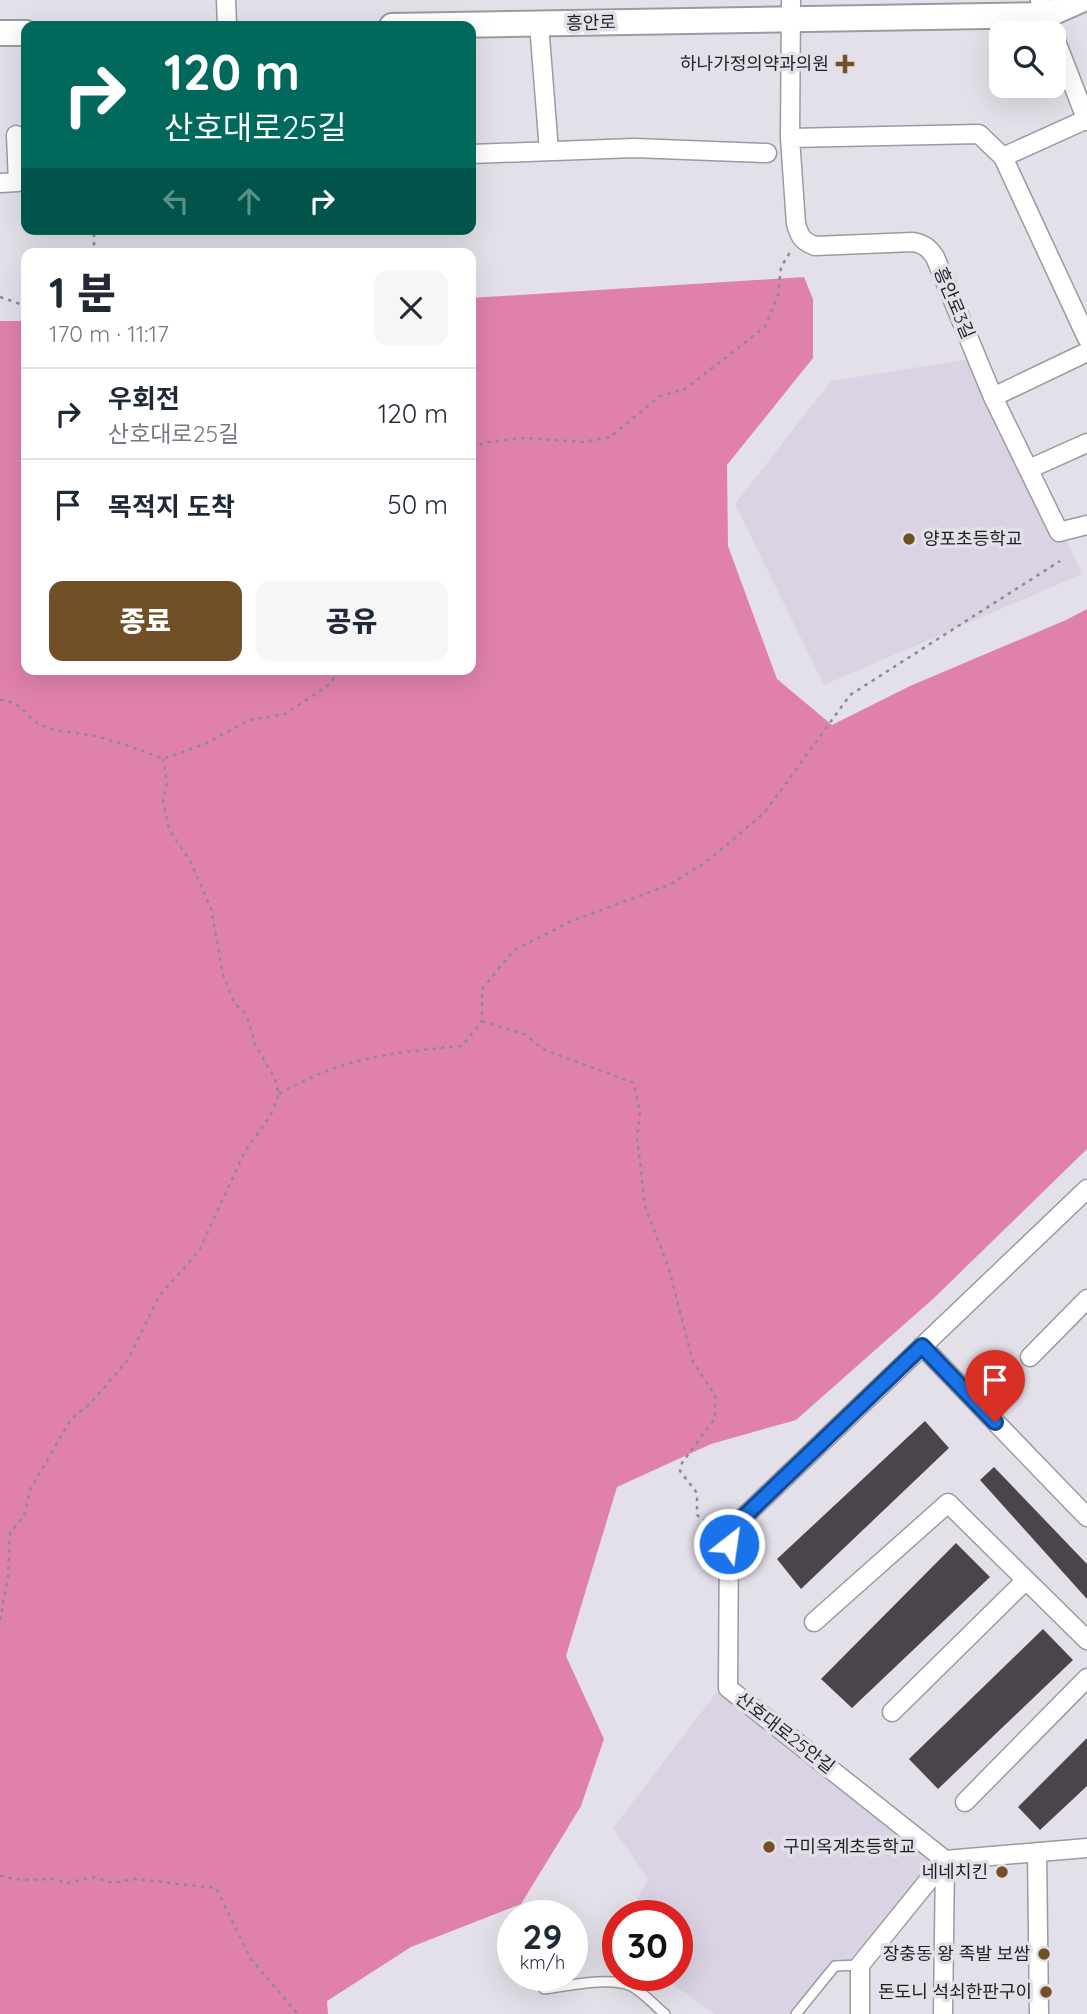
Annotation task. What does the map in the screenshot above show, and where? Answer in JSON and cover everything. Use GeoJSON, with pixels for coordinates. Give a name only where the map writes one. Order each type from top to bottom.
{"type":"FeatureCollection","features":[{"type":"Feature","properties":{"kind":"street"},"geometry":{"type":"LineString","coordinates":[[226,0],[227,21]]}},
{"type":"Feature","properties":{"kind":"street","name":"흥안로"},"geometry":{"type":"LineString","coordinates":[[476,25],[539,24],[791,10],[1044,7],[1081,0]]}},
{"type":"Feature","properties":{"kind":"street"},"geometry":{"type":"LineString","coordinates":[[1003,157],[1087,120],[1044,7]]}},
{"type":"Feature","properties":{"kind":"street"},"geometry":{"type":"LineString","coordinates":[[791,10],[790,138],[796,224],[802,239]]}},
{"type":"Feature","properties":{"kind":"street"},"geometry":{"type":"LineString","coordinates":[[539,24],[549,151]]}},
{"type":"Feature","properties":{"kind":"street"},"geometry":{"type":"LineString","coordinates":[[0,33],[21,33]]}},
{"type":"Feature","properties":{"kind":"street"},"geometry":{"type":"LineString","coordinates":[[790,138],[979,134],[1003,157],[1087,338]]}},
{"type":"Feature","properties":{"kind":"street"},"geometry":{"type":"LineString","coordinates":[[0,183],[18,182],[16,135]]}},
{"type":"Feature","properties":{"kind":"street"},"geometry":{"type":"LineString","coordinates":[[476,154],[634,148],[767,153]]}},
{"type":"Feature","properties":{"kind":"street","name":"흥안로3길"},"geometry":{"type":"LineString","coordinates":[[802,239],[815,246],[913,242],[929,248],[993,397],[1059,532],[1087,525]]}},
{"type":"Feature","properties":{"kind":"street"},"geometry":{"type":"LineString","coordinates":[[993,397],[1087,352]]}},
{"type":"Feature","properties":{"kind":"street"},"geometry":{"type":"LineString","coordinates":[[1029,470],[1087,443]]}},
{"type":"Feature","properties":{"kind":"street","name":"산호대로25안길"},"geometry":{"type":"LineString","coordinates":[[945,1860],[728,1688],[729,1531],[1087,1189]]}},
{"type":"Feature","properties":{"kind":"street"},"geometry":{"type":"LineString","coordinates":[[1030,1357],[1087,1299]]}},
{"type":"Feature","properties":{"kind":"street"},"geometry":{"type":"LineString","coordinates":[[922,1346],[1087,1517]]}},
{"type":"Feature","properties":{"kind":"street"},"geometry":{"type":"LineString","coordinates":[[814,1622],[948,1503],[1087,1640]]}},
{"type":"Feature","properties":{"kind":"street"},"geometry":{"type":"LineString","coordinates":[[892,1712],[1026,1580]]}},
{"type":"Feature","properties":{"kind":"street"},"geometry":{"type":"LineString","coordinates":[[965,1802],[1087,1678]]}},
{"type":"Feature","properties":{"kind":"street"},"geometry":{"type":"LineString","coordinates":[[860,2014],[860,1965],[945,1860],[1087,1848]]}},
{"type":"Feature","properties":{"kind":"street"},"geometry":{"type":"LineString","coordinates":[[1037,1852],[1039,2014]]}},
{"type":"Feature","properties":{"kind":"street"},"geometry":{"type":"LineString","coordinates":[[943,2014],[945,1860]]}},
{"type":"Feature","properties":{"kind":"lane"},"geometry":{"type":"LineString","coordinates":[[796,2014],[835,1966],[860,1965]]}},
{"type":"Feature","properties":{"kind":"lane"},"geometry":{"type":"LineString","coordinates":[[588,1984],[623,1983],[636,1989],[665,2014]]}},
{"type":"Feature","properties":{"kind":"path"},"geometry":{"type":"LineString","coordinates":[[476,446],[524,438],[584,442],[610,437],[660,396],[685,389],[765,327],[778,295],[781,267],[802,239]]}},
{"type":"Feature","properties":{"kind":"path"},"geometry":{"type":"LineString","coordinates":[[0,296],[21,304]]}},
{"type":"Feature","properties":{"kind":"path"},"geometry":{"type":"LineString","coordinates":[[279,1094],[307,1078],[340,1065],[385,1054],[462,1046],[481,1021],[482,989],[513,951],[569,922],[669,885],[709,860],[765,812],[850,695],[1060,561]]}},
{"type":"Feature","properties":{"kind":"path"},"geometry":{"type":"LineString","coordinates":[[0,700],[23,708],[39,724],[99,737],[163,759],[207,743],[249,720],[285,715],[330,684],[335,675]]}},
{"type":"Feature","properties":{"kind":"path"},"geometry":{"type":"LineString","coordinates":[[0,1620],[8,1577],[10,1533],[24,1516],[30,1490],[71,1419],[89,1405],[127,1361],[160,1295],[199,1251],[244,1153],[270,1116],[279,1094],[275,1079],[255,1044],[247,1016],[234,1002],[223,975],[211,908],[190,861],[169,829],[163,799],[167,783],[163,759]]}},
{"type":"Feature","properties":{"kind":"path"},"geometry":{"type":"LineString","coordinates":[[481,1021],[524,1034],[545,1050],[634,1083],[640,1114],[636,1137],[645,1206],[670,1269],[693,1362],[716,1395],[715,1418],[682,1463],[680,1471],[697,1493],[697,1515],[713,1525],[717,1535],[729,1544]]}},
{"type":"Feature","properties":{"kind":"path"},"geometry":{"type":"LineString","coordinates":[[0,1876],[22,1880],[52,1879],[68,1883],[92,1877],[113,1883],[135,1879],[216,1888],[250,1958],[298,2014]]}},
{"type":"Feature","properties":{"kind":"shaded area"},"geometry":{"type":"Polygon","coordinates":[[[804,277],[813,299],[813,358],[727,465],[728,546],[777,679],[832,725],[910,686],[1087,609],[1087,1149],[934,1298],[796,1420],[711,1444],[617,1487],[566,1656],[604,1739],[581,1806],[523,1900],[497,1900],[497,1913],[411,1947],[327,2001],[328,2014],[0,2014],[0,321],[21,321],[21,675],[476,675],[476,298],[804,277]]]}},
{"type":"Feature","properties":{"kind":"shaded area","name":"양포초등학교"},"geometry":{"type":"Polygon","coordinates":[[[983,357],[1082,574],[824,685],[735,504],[831,381],[983,357]]]}},
{"type":"Feature","properties":{"kind":"shaded area","name":"구미옥계초등학교"},"geometry":{"type":"Polygon","coordinates":[[[717,1692],[934,1865],[801,2014],[715,2014],[682,1991],[693,1991],[693,1900],[637,1900],[648,1879],[613,1828],[717,1692]]]}},
{"type":"Feature","properties":{"kind":"building"},"geometry":{"type":"Polygon","coordinates":[[[925,1421],[949,1448],[801,1589],[777,1559],[925,1421]]]}},
{"type":"Feature","properties":{"kind":"building"},"geometry":{"type":"Polygon","coordinates":[[[994,1467],[1087,1564],[1087,1599],[980,1480],[994,1467]]]}},
{"type":"Feature","properties":{"kind":"building"},"geometry":{"type":"Polygon","coordinates":[[[956,1543],[990,1577],[852,1708],[821,1679],[956,1543]]]}},
{"type":"Feature","properties":{"kind":"building"},"geometry":{"type":"Polygon","coordinates":[[[1043,1629],[1073,1660],[938,1789],[909,1759],[1043,1629]]]}},
{"type":"Feature","properties":{"kind":"building"},"geometry":{"type":"Polygon","coordinates":[[[1087,1738],[1087,1786],[1040,1830],[1018,1807],[1087,1738]]]}},
{"type":"Feature","properties":{"kind":"place","name":"하나가정의약과의원"},"geometry":{"type":"Point","coordinates":[845,64]}},
{"type":"Feature","properties":{"kind":"place","name":"양포초등학교"},"geometry":{"type":"Point","coordinates":[909,539]}},
{"type":"Feature","properties":{"kind":"place","name":"구미옥계초등학교"},"geometry":{"type":"Point","coordinates":[769,1847]}},
{"type":"Feature","properties":{"kind":"place","name":"네네치킨"},"geometry":{"type":"Point","coordinates":[1002,1872]}},
{"type":"Feature","properties":{"kind":"place","name":"장충동 왕 족발 보쌈"},"geometry":{"type":"Point","coordinates":[1044,1954]}},
{"type":"Feature","properties":{"kind":"place","name":"돈도니 석쇠한판구이"},"geometry":{"type":"Point","coordinates":[1046,1992]}},
{"type":"Feature","properties":{"kind":"route"},"geometry":{"type":"LineString","coordinates":[[729,1544],[729,1531],[922,1346],[995,1422]]}}]}
